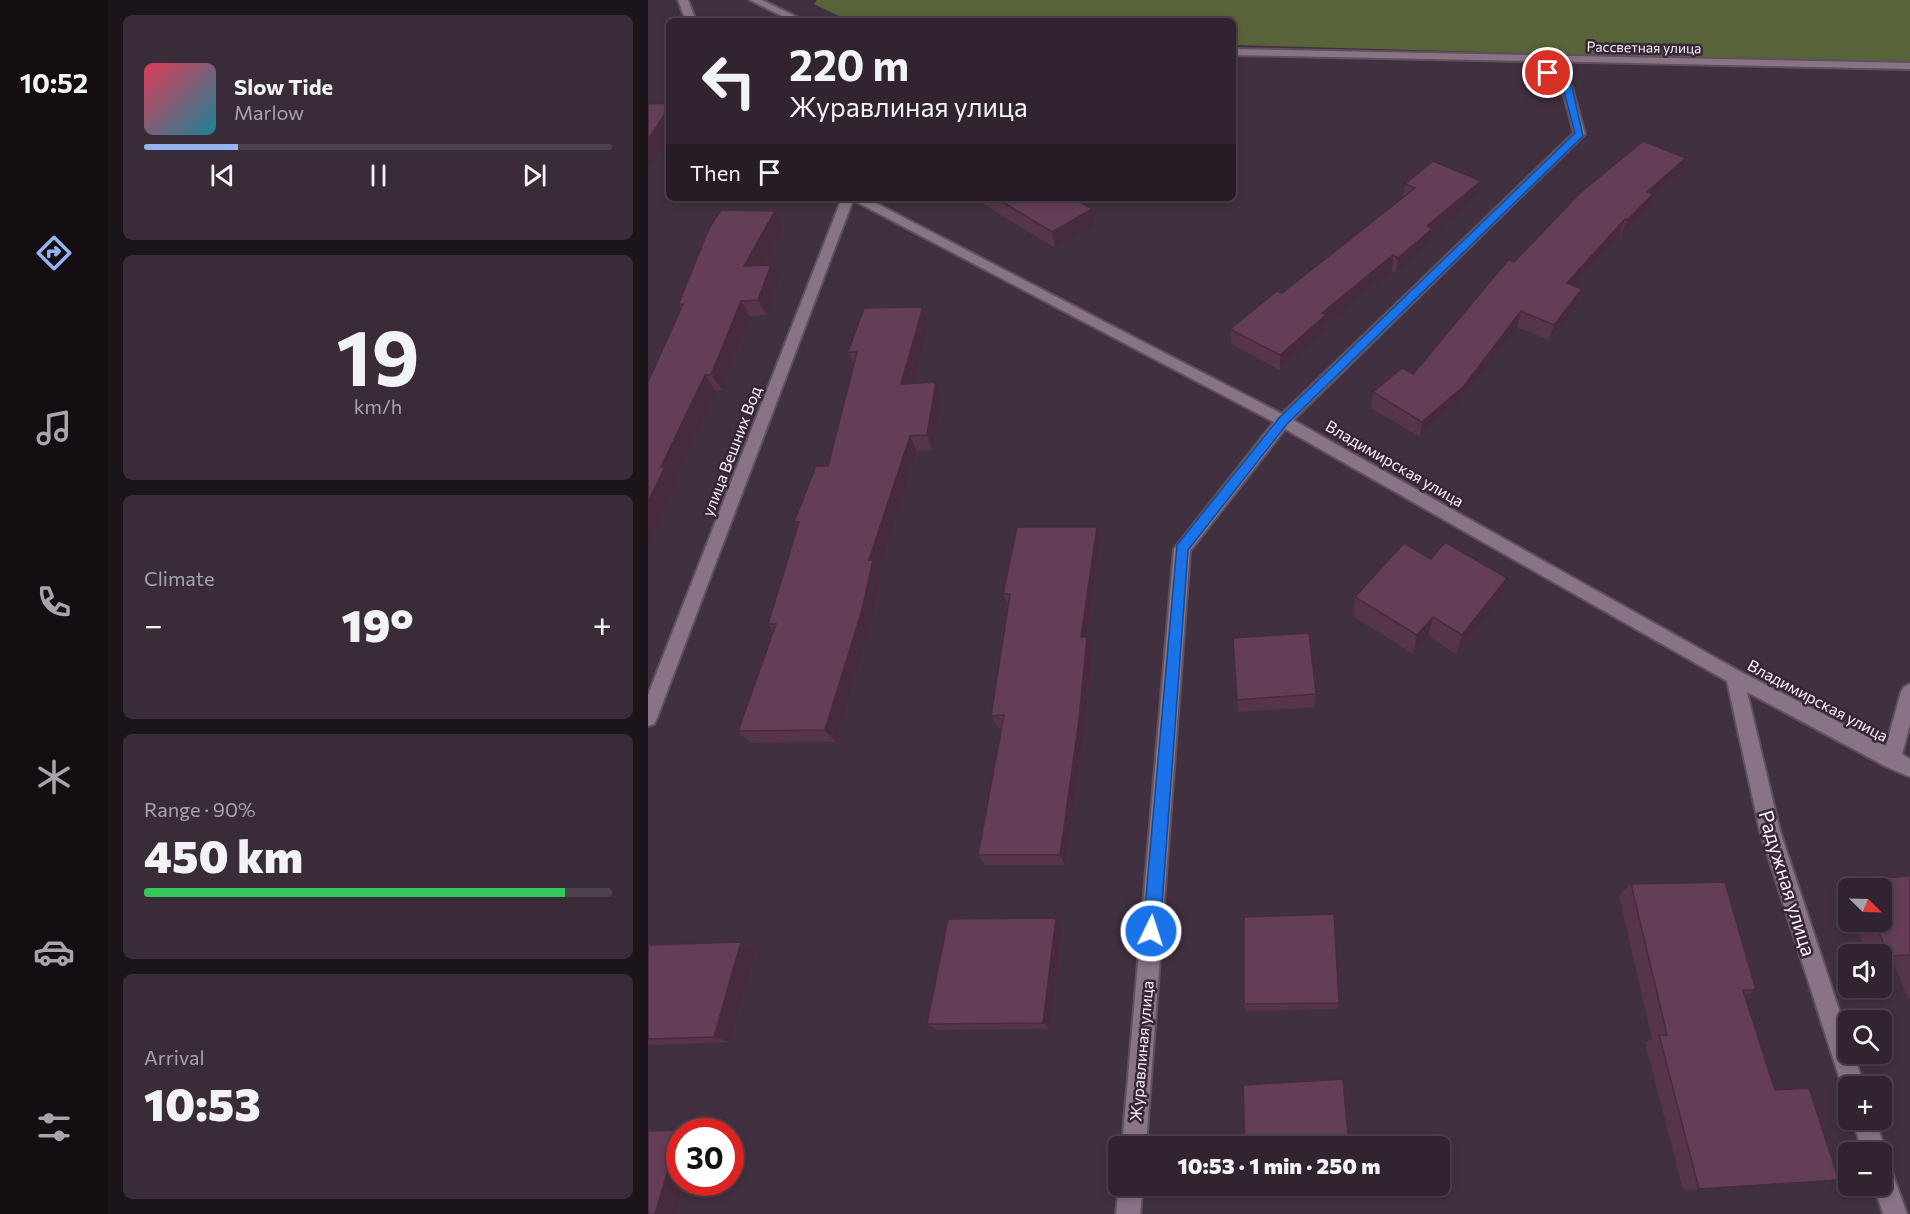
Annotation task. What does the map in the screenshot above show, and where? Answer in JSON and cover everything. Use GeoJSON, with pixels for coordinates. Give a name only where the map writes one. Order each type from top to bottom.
{"type":"FeatureCollection","features":[{"type":"Feature","properties":{"kind":"street"},"geometry":{"type":"LineString","coordinates":[[684,0],[690,18]]}},
{"type":"Feature","properties":{"kind":"street"},"geometry":{"type":"LineString","coordinates":[[754,0],[793,18]]}},
{"type":"Feature","properties":{"kind":"street","name":"Рассветная улица"},"geometry":{"type":"LineString","coordinates":[[1236,51],[1910,66]]}},
{"type":"Feature","properties":{"kind":"street","name":"Журавлиная улица"},"geometry":{"type":"LineString","coordinates":[[1135,1136],[1182,549],[1283,421],[1580,134],[1567,87],[1530,59]]}},
{"type":"Feature","properties":{"kind":"street","name":"улица Вешних Вод"},"geometry":{"type":"LineString","coordinates":[[648,718],[847,201]]}},
{"type":"Feature","properties":{"kind":"street","name":"Владимирская улица"},"geometry":{"type":"LineString","coordinates":[[863,201],[1283,421],[1735,677],[1910,768]]}},
{"type":"Feature","properties":{"kind":"street","name":"Радужная улица"},"geometry":{"type":"LineString","coordinates":[[1735,677],[1770,831],[1850,1076]]}},
{"type":"Feature","properties":{"kind":"street"},"geometry":{"type":"LineString","coordinates":[[1891,760],[1910,692]]}},
{"type":"Feature","properties":{"kind":"street"},"geometry":{"type":"LineString","coordinates":[[1128,1214],[1130,1196]]}},
{"type":"Feature","properties":{"kind":"street"},"geometry":{"type":"LineString","coordinates":[[1888,1196],[1894,1214]]}},
{"type":"Feature","properties":{"kind":"green space"},"geometry":{"type":"Polygon","coordinates":[[[817,0],[1910,0],[1910,64],[1236,45],[1236,18],[843,18],[814,4],[817,0]]]}},
{"type":"Feature","properties":{"kind":"building"},"geometry":{"type":"Polygon","coordinates":[[[666,103],[666,112],[648,139],[648,104],[666,103]]]}},
{"type":"Feature","properties":{"kind":"building"},"geometry":{"type":"Polygon","coordinates":[[[1643,141],[1686,158],[1647,192],[1653,194],[1627,220],[1625,219],[1567,283],[1582,289],[1554,325],[1521,311],[1464,386],[1422,422],[1373,392],[1402,368],[1413,374],[1508,260],[1514,262],[1580,193],[1643,141]]]}},
{"type":"Feature","properties":{"kind":"building"},"geometry":{"type":"Polygon","coordinates":[[[1433,161],[1481,181],[1427,226],[1432,229],[1398,258],[1393,255],[1322,313],[1326,315],[1280,355],[1230,329],[1277,291],[1282,293],[1415,188],[1405,184],[1433,161]]]}},
{"type":"Feature","properties":{"kind":"building"},"geometry":{"type":"Polygon","coordinates":[[[1001,201],[1078,201],[1092,209],[1052,232],[1001,201]]]}},
{"type":"Feature","properties":{"kind":"building"},"geometry":{"type":"Polygon","coordinates":[[[721,210],[775,211],[744,266],[771,265],[758,300],[741,301],[711,375],[705,375],[661,467],[665,467],[648,502],[648,382],[683,304],[678,305],[709,228],[721,210]]]}},
{"type":"Feature","properties":{"kind":"building"},"geometry":{"type":"Polygon","coordinates":[[[923,307],[901,384],[936,382],[927,435],[910,436],[869,560],[873,560],[862,610],[825,730],[738,731],[776,624],[768,624],[799,522],[794,522],[816,466],[828,466],[857,352],[848,352],[864,308],[923,307]]]}},
{"type":"Feature","properties":{"kind":"building"},"geometry":{"type":"Polygon","coordinates":[[[1017,527],[1097,527],[1081,637],[1087,637],[1079,720],[1060,855],[978,855],[1004,715],[991,716],[1010,594],[1003,594],[1017,527]]]}},
{"type":"Feature","properties":{"kind":"building"},"geometry":{"type":"Polygon","coordinates":[[[1445,542],[1507,578],[1462,635],[1433,617],[1417,635],[1355,597],[1404,543],[1431,559],[1445,542]]]}},
{"type":"Feature","properties":{"kind":"building"},"geometry":{"type":"Polygon","coordinates":[[[1309,633],[1316,694],[1237,700],[1233,638],[1309,633]]]}},
{"type":"Feature","properties":{"kind":"building"},"geometry":{"type":"Polygon","coordinates":[[[1910,876],[1910,955],[1892,956],[1892,944],[1884,944],[1879,932],[1892,932],[1892,878],[1883,878],[1910,876]]]}},
{"type":"Feature","properties":{"kind":"building"},"geometry":{"type":"Polygon","coordinates":[[[1725,882],[1756,990],[1743,990],[1775,1090],[1809,1088],[1838,1180],[1699,1189],[1659,1035],[1667,1035],[1631,884],[1725,882]]]}},
{"type":"Feature","properties":{"kind":"building"},"geometry":{"type":"Polygon","coordinates":[[[1334,914],[1339,1003],[1244,1004],[1244,917],[1334,914]]]}},
{"type":"Feature","properties":{"kind":"building"},"geometry":{"type":"Polygon","coordinates":[[[1056,918],[1043,1023],[927,1024],[948,919],[1056,918]]]}},
{"type":"Feature","properties":{"kind":"building"},"geometry":{"type":"Polygon","coordinates":[[[741,942],[714,1037],[648,1039],[648,945],[741,942]]]}},
{"type":"Feature","properties":{"kind":"building"},"geometry":{"type":"Polygon","coordinates":[[[1343,1079],[1348,1136],[1245,1136],[1243,1085],[1343,1079]]]}},
{"type":"Feature","properties":{"kind":"building"},"geometry":{"type":"Polygon","coordinates":[[[666,1130],[666,1177],[655,1214],[648,1214],[648,1131],[666,1130]]]}},
{"type":"Feature","properties":{"kind":"route"},"geometry":{"type":"LineString","coordinates":[[1151,931],[1182,549],[1283,421],[1580,134],[1567,87],[1548,73]]}}]}
